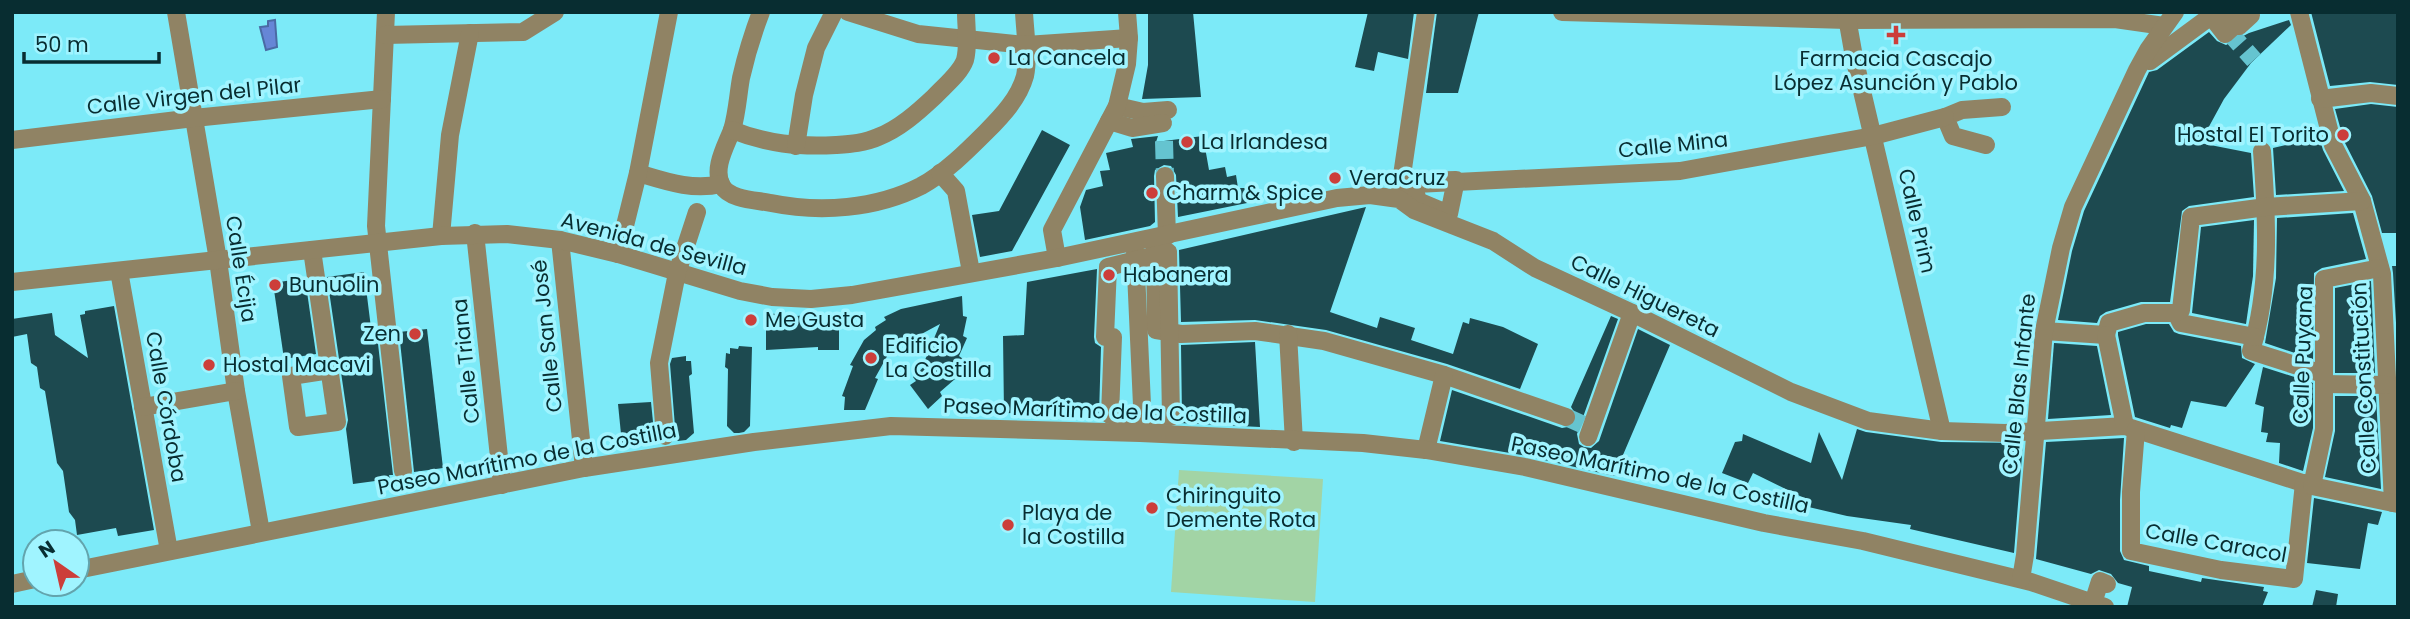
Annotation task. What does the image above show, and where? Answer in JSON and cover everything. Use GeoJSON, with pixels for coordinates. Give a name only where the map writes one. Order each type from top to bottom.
{"type":"FeatureCollection","features":[{"type":"Feature","properties":{"kind":"street","name":"Calle Écija"},"geometry":{"type":"LineString","coordinates":[[177,12],[218,260],[236,391],[261,532]]}},
{"type":"Feature","properties":{"kind":"street"},"geometry":{"type":"LineString","coordinates":[[386,12],[376,226],[404,471]]}},
{"type":"Feature","properties":{"kind":"street"},"geometry":{"type":"LineString","coordinates":[[385,35],[523,32],[555,12]]}},
{"type":"Feature","properties":{"kind":"street"},"geometry":{"type":"LineString","coordinates":[[618,254],[669,12]]}},
{"type":"Feature","properties":{"kind":"street"},"geometry":{"type":"LineString","coordinates":[[761,12],[741,76],[732,130],[724,147],[719,169],[721,184],[727,192],[738,197],[785,206],[826,208],[867,204],[905,193],[923,185],[972,147],[1018,94],[1025,75],[1024,12]]}},
{"type":"Feature","properties":{"kind":"street"},"geometry":{"type":"LineString","coordinates":[[796,146],[804,95],[816,48],[834,12]]}},
{"type":"Feature","properties":{"kind":"street"},"geometry":{"type":"LineString","coordinates":[[848,12],[918,34],[1026,45],[1129,38]]}},
{"type":"Feature","properties":{"kind":"street"},"geometry":{"type":"LineString","coordinates":[[732,130],[754,138],[796,146],[854,143],[877,138],[900,126],[953,77],[965,61],[966,12]]}},
{"type":"Feature","properties":{"kind":"street"},"geometry":{"type":"LineString","coordinates":[[1057,258],[1052,230],[1113,113],[1127,64],[1127,12]]}},
{"type":"Feature","properties":{"kind":"street"},"geometry":{"type":"LineString","coordinates":[[1399,199],[1409,181],[1426,12]]}},
{"type":"Feature","properties":{"kind":"street"},"geometry":{"type":"LineString","coordinates":[[1562,12],[2170,19]]}},
{"type":"Feature","properties":{"kind":"street"},"geometry":{"type":"LineString","coordinates":[[2151,50],[2210,12],[2234,18],[2225,34],[2211,16],[2150,61],[2151,50],[2181,12]]}},
{"type":"Feature","properties":{"kind":"street","name":"Calle Constitución"},"geometry":{"type":"LineString","coordinates":[[2299,12],[2333,145],[2362,201],[2380,268],[2392,364],[2387,385],[2395,503]]}},
{"type":"Feature","properties":{"kind":"street","name":"Calle Prim"},"geometry":{"type":"LineString","coordinates":[[1847,16],[1942,431]]}},
{"type":"Feature","properties":{"kind":"street","name":"Calle Blas Infante"},"geometry":{"type":"LineString","coordinates":[[2021,579],[2044,331],[2061,248],[2073,207],[2151,50],[2170,19]]}},
{"type":"Feature","properties":{"kind":"street"},"geometry":{"type":"LineString","coordinates":[[441,236],[450,135],[470,33]]}},
{"type":"Feature","properties":{"kind":"street"},"geometry":{"type":"LineString","coordinates":[[2320,99],[2371,93],[2398,96]]}},
{"type":"Feature","properties":{"kind":"street","name":"Calle Virgen del Pilar"},"geometry":{"type":"LineString","coordinates":[[12,140],[382,99]]}},
{"type":"Feature","properties":{"kind":"street","name":"Calle Mina"},"geometry":{"type":"LineString","coordinates":[[1409,181],[1457,182],[1680,172],[1873,136],[1962,110],[2003,107]]}},
{"type":"Feature","properties":{"kind":"street"},"geometry":{"type":"LineString","coordinates":[[1113,113],[1143,112],[1166,116]]}},
{"type":"Feature","properties":{"kind":"street"},"geometry":{"type":"LineString","coordinates":[[1945,117],[1953,136],[1986,145]]}},
{"type":"Feature","properties":{"kind":"street"},"geometry":{"type":"LineString","coordinates":[[2253,344],[2265,275],[2266,207],[2262,151]]}},
{"type":"Feature","properties":{"kind":"street"},"geometry":{"type":"LineString","coordinates":[[940,173],[956,191],[971,272]]}},
{"type":"Feature","properties":{"kind":"street"},"geometry":{"type":"LineString","coordinates":[[637,174],[703,188],[721,184]]}},
{"type":"Feature","properties":{"kind":"street"},"geometry":{"type":"LineString","coordinates":[[1142,405],[1135,251],[1108,267],[1105,337],[1112,337],[1111,415],[1171,417],[1168,252],[1159,243],[1165,176]]}},
{"type":"Feature","properties":{"kind":"street"},"geometry":{"type":"LineString","coordinates":[[1409,181],[1418,201],[1449,214],[1457,182]]}},
{"type":"Feature","properties":{"kind":"street","name":"Calle Higuereta"},"geometry":{"type":"LineString","coordinates":[[1135,251],[1337,198],[1370,195],[1399,199],[1413,210],[1493,241],[1535,268],[1829,408],[1868,421],[1942,431],[2036,432],[2130,428]]}},
{"type":"Feature","properties":{"kind":"street"},"geometry":{"type":"LineString","coordinates":[[2362,201],[2266,207],[2191,218],[2178,312],[2181,323],[2253,344],[2323,379],[2387,385]]}},
{"type":"Feature","properties":{"kind":"street"},"geometry":{"type":"LineString","coordinates":[[665,436],[659,363],[677,273],[697,212]]}},
{"type":"Feature","properties":{"kind":"street","name":"Avenida de Sevilla"},"geometry":{"type":"LineString","coordinates":[[12,282],[475,233],[527,235],[560,240],[618,254],[740,291],[772,297],[811,299],[852,295],[1057,258],[1135,251]]}},
{"type":"Feature","properties":{"kind":"street","name":"Calle Triana"},"geometry":{"type":"LineString","coordinates":[[475,233],[502,485]]}},
{"type":"Feature","properties":{"kind":"street","name":"Calle San José"},"geometry":{"type":"LineString","coordinates":[[560,240],[584,468]]}},
{"type":"Feature","properties":{"kind":"street"},"geometry":{"type":"LineString","coordinates":[[312,250],[330,370]]}},
{"type":"Feature","properties":{"kind":"street","name":"Calle Puyana"},"geometry":{"type":"LineString","coordinates":[[2294,579],[2308,485],[2324,429],[2325,279],[2380,268]]}},
{"type":"Feature","properties":{"kind":"street","name":"Calle Córdoba"},"geometry":{"type":"LineString","coordinates":[[119,271],[169,551]]}},
{"type":"Feature","properties":{"kind":"street"},"geometry":{"type":"LineString","coordinates":[[2178,312],[2144,313],[2109,323],[2106,335],[2130,428],[2308,485],[2395,503]]}},
{"type":"Feature","properties":{"kind":"street"},"geometry":{"type":"LineString","coordinates":[[1588,431],[1632,313]]}},
{"type":"Feature","properties":{"kind":"street"},"geometry":{"type":"LineString","coordinates":[[1170,332],[1255,331],[1324,341],[1444,375],[1566,417]]}},
{"type":"Feature","properties":{"kind":"street"},"geometry":{"type":"LineString","coordinates":[[2044,331],[2106,335]]}},
{"type":"Feature","properties":{"kind":"street"},"geometry":{"type":"LineString","coordinates":[[1288,334],[1294,442]]}},
{"type":"Feature","properties":{"kind":"street"},"geometry":{"type":"LineString","coordinates":[[1426,450],[1444,375]]}},
{"type":"Feature","properties":{"kind":"street"},"geometry":{"type":"LineString","coordinates":[[143,407],[236,391]]}},
{"type":"Feature","properties":{"kind":"street","name":"Paseo Marítimo de la Costilla"},"geometry":{"type":"LineString","coordinates":[[91,567],[584,468],[754,442],[891,426],[1363,443],[1426,450],[1525,467],[1764,523],[1863,541],[2021,579],[2099,605]]}},
{"type":"Feature","properties":{"kind":"street","name":"Calle Caracol"},"geometry":{"type":"LineString","coordinates":[[2130,428],[2131,551],[2221,569],[2294,579]]}},
{"type":"Feature","properties":{"kind":"street"},"geometry":{"type":"LineString","coordinates":[[2099,605],[2099,582],[2107,584]]}},
{"type":"Feature","properties":{"kind":"green space"},"geometry":{"type":"Polygon","coordinates":[[[1179,470],[1323,479],[1315,602],[1171,592],[1179,470]]]}},
{"type":"Feature","properties":{"kind":"water"},"geometry":{"type":"Polygon","coordinates":[[[275,20],[277,47],[266,50],[260,27],[268,26],[268,21],[275,20]]]}},
{"type":"Feature","properties":{"kind":"building"},"geometry":{"type":"Polygon","coordinates":[[[1148,12],[1193,12],[1201,97],[1142,99],[1148,65],[1148,12]]]}},
{"type":"Feature","properties":{"kind":"building"},"geometry":{"type":"Polygon","coordinates":[[[1368,12],[1414,12],[1408,59],[1378,52],[1374,71],[1355,67],[1368,12]]]}},
{"type":"Feature","properties":{"kind":"building"},"geometry":{"type":"Polygon","coordinates":[[[1437,12],[1479,12],[1458,93],[1426,93],[1437,12]]]}},
{"type":"Feature","properties":{"kind":"building"},"geometry":{"type":"Polygon","coordinates":[[[2311,12],[2398,12],[2398,85],[2370,82],[2330,86],[2311,12]]]}},
{"type":"Feature","properties":{"kind":"building"},"geometry":{"type":"Polygon","coordinates":[[[2289,20],[2291,25],[2251,63],[2224,99],[2200,143],[2251,153],[2254,197],[2189,206],[2182,211],[2170,302],[2141,302],[2106,312],[2100,316],[2097,323],[2058,320],[2072,251],[2084,211],[2149,72],[2157,70],[2209,32],[2217,41],[2226,45],[2249,33],[2289,20]]]}},
{"type":"Feature","properties":{"kind":"building"},"geometry":{"type":"Polygon","coordinates":[[[2371,104],[2398,107],[2398,233],[2382,233],[2372,196],[2344,141],[2335,109],[2371,104]]]}},
{"type":"Feature","properties":{"kind":"building"},"geometry":{"type":"Polygon","coordinates":[[[1042,130],[1070,145],[1012,251],[980,257],[972,215],[999,211],[1042,130]]]}},
{"type":"Feature","properties":{"kind":"building"},"geometry":{"type":"Polygon","coordinates":[[[1158,136],[1156,142],[1203,136],[1209,170],[1225,167],[1227,177],[1236,175],[1238,188],[1247,188],[1252,202],[1178,217],[1176,175],[1171,166],[1164,165],[1155,170],[1154,176],[1155,222],[1150,226],[1085,240],[1080,207],[1086,190],[1103,186],[1100,171],[1110,170],[1106,153],[1133,147],[1131,139],[1158,136]]]}},
{"type":"Feature","properties":{"kind":"building"},"geometry":{"type":"Polygon","coordinates":[[[2319,137],[2344,191],[2276,195],[2273,148],[2319,137]]]}},
{"type":"Feature","properties":{"kind":"building"},"geometry":{"type":"Polygon","coordinates":[[[1366,207],[1330,312],[1377,328],[1380,317],[1415,328],[1411,340],[1453,354],[1463,322],[1469,324],[1470,318],[1503,327],[1538,344],[1520,389],[1447,364],[1326,330],[1255,320],[1181,322],[1179,250],[1366,207]]]}},
{"type":"Feature","properties":{"kind":"building"},"geometry":{"type":"Polygon","coordinates":[[[2353,213],[2366,259],[2322,268],[2314,273],[2313,359],[2265,343],[2276,278],[2277,218],[2353,213]]]}},
{"type":"Feature","properties":{"kind":"building"},"geometry":{"type":"Polygon","coordinates":[[[2254,220],[2253,276],[2246,324],[2192,313],[2201,227],[2254,220]]]}},
{"type":"Feature","properties":{"kind":"building"},"geometry":{"type":"Polygon","coordinates":[[[2392,266],[2398,266],[2398,356],[2393,273],[2392,266]]]}},
{"type":"Feature","properties":{"kind":"building"},"geometry":{"type":"Polygon","coordinates":[[[1097,269],[1094,337],[1095,343],[1101,347],[1099,415],[1004,413],[1003,336],[1024,335],[1027,282],[1097,269]]]}},
{"type":"Feature","properties":{"kind":"building"},"geometry":{"type":"Polygon","coordinates":[[[364,272],[372,336],[377,335],[393,475],[389,475],[390,479],[353,484],[346,429],[348,420],[327,277],[364,272]]]}},
{"type":"Feature","properties":{"kind":"building"},"geometry":{"type":"Polygon","coordinates":[[[305,278],[316,354],[284,359],[273,283],[305,278]]]}},
{"type":"Feature","properties":{"kind":"building"},"geometry":{"type":"Polygon","coordinates":[[[2371,281],[2375,373],[2335,373],[2335,288],[2371,281]]]}},
{"type":"Feature","properties":{"kind":"building"},"geometry":{"type":"Polygon","coordinates":[[[962,296],[963,316],[967,317],[963,336],[967,338],[959,356],[963,359],[951,375],[955,379],[940,392],[942,396],[928,409],[910,385],[916,381],[913,377],[929,362],[925,360],[940,324],[890,351],[875,378],[878,379],[865,410],[844,410],[845,397],[842,396],[853,366],[850,365],[864,340],[876,330],[875,327],[886,320],[884,317],[901,309],[962,296]]]}},
{"type":"Feature","properties":{"kind":"building"},"geometry":{"type":"Polygon","coordinates":[[[114,306],[154,530],[118,536],[116,528],[91,532],[91,528],[76,528],[75,520],[69,512],[63,471],[57,463],[45,391],[40,388],[37,367],[31,363],[27,334],[12,337],[12,319],[52,313],[55,335],[88,358],[80,315],[85,314],[85,311],[114,306]]]}},
{"type":"Feature","properties":{"kind":"building"},"geometry":{"type":"Polygon","coordinates":[[[766,313],[796,316],[839,313],[839,350],[818,350],[818,347],[766,350],[766,313]]]}},
{"type":"Feature","properties":{"kind":"building"},"geometry":{"type":"Polygon","coordinates":[[[1611,316],[1618,319],[1577,434],[1579,444],[1584,447],[1591,448],[1599,441],[1638,329],[1670,345],[1614,476],[1527,456],[1440,441],[1452,390],[1562,428],[1573,426],[1577,416],[1571,407],[1611,316]]]}},
{"type":"Feature","properties":{"kind":"building"},"geometry":{"type":"Polygon","coordinates":[[[2146,324],[2169,324],[2174,332],[2179,334],[2241,346],[2242,358],[2255,364],[2226,407],[2191,401],[2182,428],[2171,425],[2170,428],[2135,417],[2118,332],[2146,324]]]}},
{"type":"Feature","properties":{"kind":"building"},"geometry":{"type":"Polygon","coordinates":[[[427,329],[443,468],[414,472],[399,332],[427,329]]]}},
{"type":"Feature","properties":{"kind":"building"},"geometry":{"type":"Polygon","coordinates":[[[1255,342],[1260,427],[1180,423],[1181,345],[1255,342]]]}},
{"type":"Feature","properties":{"kind":"building"},"geometry":{"type":"Polygon","coordinates":[[[2054,343],[2097,346],[2111,415],[2048,419],[2054,343]]]}},
{"type":"Feature","properties":{"kind":"building"},"geometry":{"type":"Polygon","coordinates":[[[739,346],[752,347],[750,426],[744,432],[734,433],[727,426],[728,369],[725,367],[726,353],[730,354],[730,348],[738,349],[739,346]]]}},
{"type":"Feature","properties":{"kind":"building"},"geometry":{"type":"Polygon","coordinates":[[[686,356],[686,361],[691,361],[692,374],[689,376],[694,433],[686,440],[678,441],[670,364],[672,358],[686,356]]]}},
{"type":"Feature","properties":{"kind":"building"},"geometry":{"type":"Polygon","coordinates":[[[2263,367],[2313,383],[2313,428],[2303,471],[2279,463],[2280,443],[2266,442],[2268,433],[2261,432],[2264,407],[2255,404],[2263,367]]]}},
{"type":"Feature","properties":{"kind":"building"},"geometry":{"type":"Polygon","coordinates":[[[2335,396],[2376,396],[2381,489],[2325,477],[2335,431],[2335,396]]]}},
{"type":"Feature","properties":{"kind":"building"},"geometry":{"type":"Polygon","coordinates":[[[651,402],[655,442],[622,444],[618,404],[651,402]]]}},
{"type":"Feature","properties":{"kind":"building"},"geometry":{"type":"Polygon","coordinates":[[[1857,429],[1941,442],[2023,443],[2014,553],[1910,529],[1911,525],[1847,516],[1800,505],[1802,497],[1753,473],[1748,483],[1722,473],[1735,442],[1742,441],[1743,434],[1811,463],[1819,432],[1842,480],[1857,429]]]}},
{"type":"Feature","properties":{"kind":"building"},"geometry":{"type":"Polygon","coordinates":[[[2124,438],[2120,551],[2124,560],[2149,566],[2149,571],[2201,582],[2202,578],[2264,587],[2263,591],[2268,592],[2262,607],[2127,607],[2132,587],[2118,583],[2111,574],[2099,570],[2091,574],[2036,559],[2046,442],[2124,438]]]}},
{"type":"Feature","properties":{"kind":"building"},"geometry":{"type":"Polygon","coordinates":[[[2314,498],[2382,512],[2378,525],[2368,523],[2360,569],[2307,563],[2314,498]]]}},
{"type":"Feature","properties":{"kind":"building"},"geometry":{"type":"Polygon","coordinates":[[[2316,590],[2338,594],[2336,607],[2312,607],[2316,590]]]}},
{"type":"Feature","properties":{"kind":"tunnel"},"geometry":{"type":"LineString","coordinates":[[2228,31],[2254,60]]}},
{"type":"Feature","properties":{"kind":"tunnel"},"geometry":{"type":"LineString","coordinates":[[1164,141],[1165,176]]}},
{"type":"Feature","properties":{"kind":"tunnel"},"geometry":{"type":"LineString","coordinates":[[1566,417],[1586,426]]}},
{"type":"Feature","properties":{"kind":"place","name":"Farmacia Cascajo López Asunción y Pablo"},"geometry":{"type":"Point","coordinates":[1896,35]}},
{"type":"Feature","properties":{"kind":"place","name":"La Cancela"},"geometry":{"type":"Point","coordinates":[994,58]}},
{"type":"Feature","properties":{"kind":"place","name":"Hostal El Torito"},"geometry":{"type":"Point","coordinates":[2343,135]}},
{"type":"Feature","properties":{"kind":"place","name":"La Irlandesa"},"geometry":{"type":"Point","coordinates":[1187,142]}},
{"type":"Feature","properties":{"kind":"place","name":"VeraCruz"},"geometry":{"type":"Point","coordinates":[1335,178]}},
{"type":"Feature","properties":{"kind":"place","name":"Charm & Spice"},"geometry":{"type":"Point","coordinates":[1152,193]}},
{"type":"Feature","properties":{"kind":"place","name":"Habanera"},"geometry":{"type":"Point","coordinates":[1109,275]}},
{"type":"Feature","properties":{"kind":"place","name":"Bunuolin"},"geometry":{"type":"Point","coordinates":[275,285]}},
{"type":"Feature","properties":{"kind":"place","name":"Me Gusta"},"geometry":{"type":"Point","coordinates":[751,320]}},
{"type":"Feature","properties":{"kind":"place","name":"Zen"},"geometry":{"type":"Point","coordinates":[415,334]}},
{"type":"Feature","properties":{"kind":"place","name":"Edificio La Costilla"},"geometry":{"type":"Point","coordinates":[871,358]}},
{"type":"Feature","properties":{"kind":"place","name":"Hostal Macavi"},"geometry":{"type":"Point","coordinates":[209,365]}},
{"type":"Feature","properties":{"kind":"place","name":"Chiringuito Demente Rota"},"geometry":{"type":"Point","coordinates":[1152,508]}},
{"type":"Feature","properties":{"kind":"place","name":"Playa de la Costilla"},"geometry":{"type":"Point","coordinates":[1008,525]}}]}
